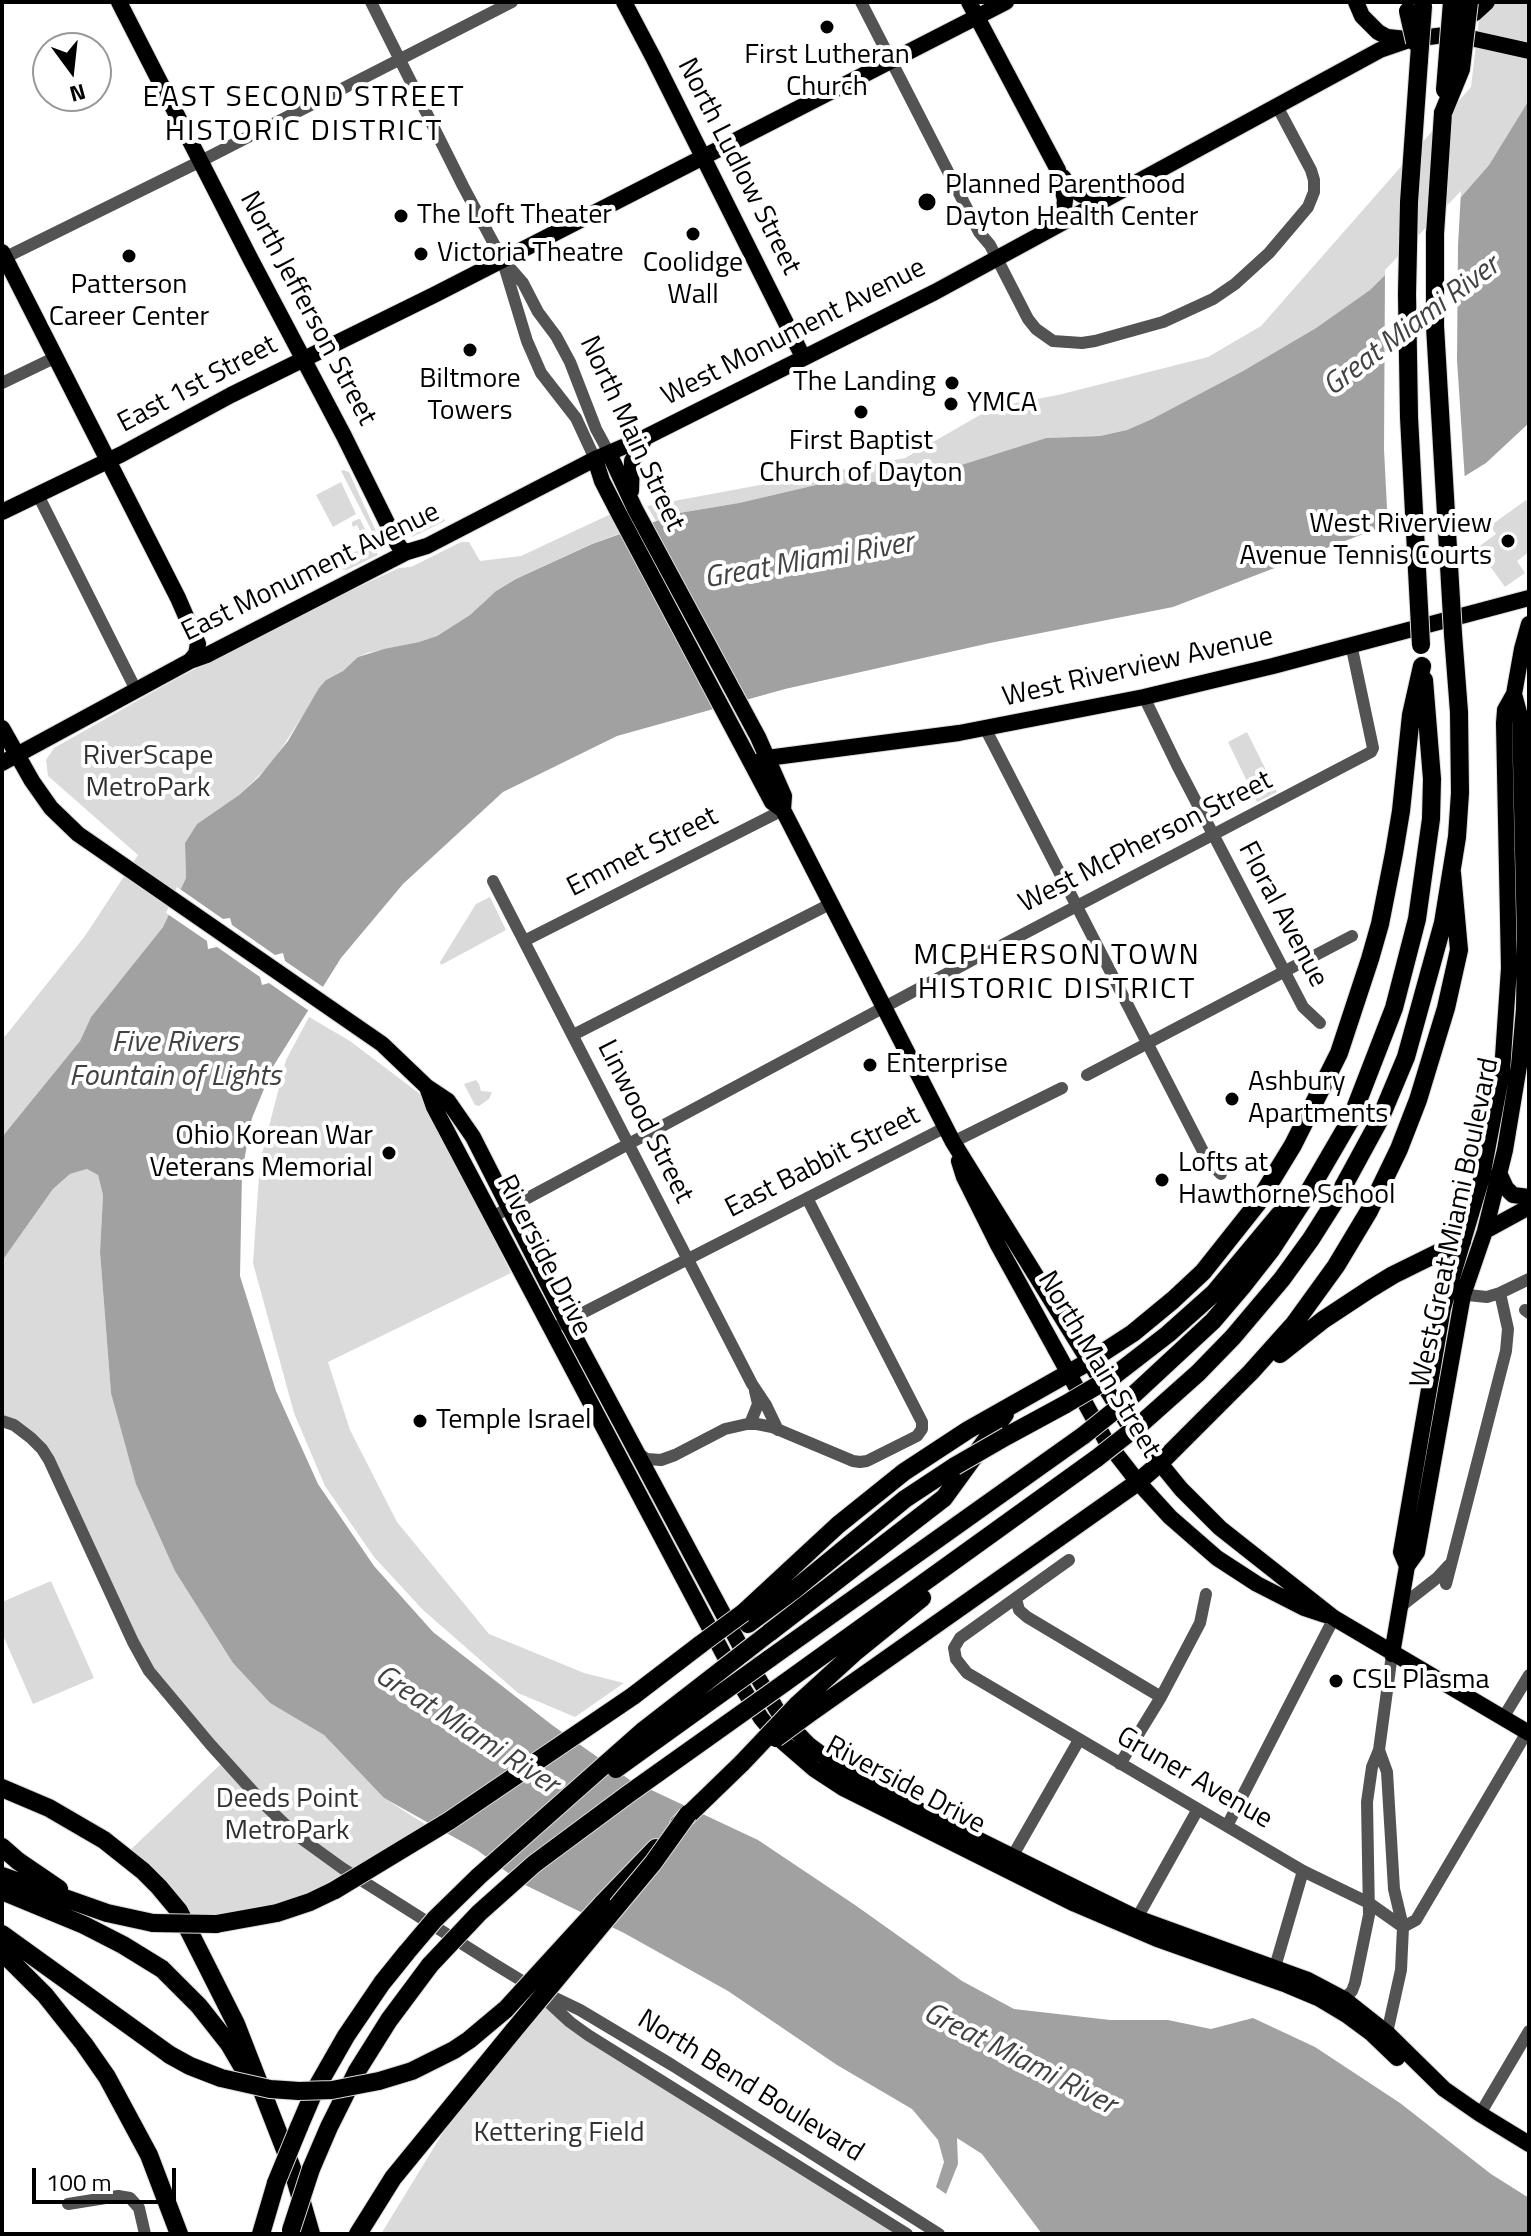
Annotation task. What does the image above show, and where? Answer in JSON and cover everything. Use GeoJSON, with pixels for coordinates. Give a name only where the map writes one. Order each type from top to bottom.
{"type":"FeatureCollection","features":[{"type":"Feature","properties":{"kind":"highway"},"geometry":{"type":"LineString","coordinates":[[290,2232],[311,2169],[357,2071],[389,2020],[430,1965],[479,1913],[534,1864],[638,1787],[1143,1422],[1233,1337],[1282,1279],[1337,1198],[1380,1119],[1406,1057],[1430,973],[1452,873],[1460,793],[1459,712],[1435,326],[1435,234],[1452,2]]}},
{"type":"Feature","properties":{"kind":"highway"},"geometry":{"type":"LineString","coordinates":[[1443,113],[1461,69],[1469,2]]}},
{"type":"Feature","properties":{"kind":"highway"},"geometry":{"type":"LineString","coordinates":[[540,1824],[1084,1435],[1129,1399],[1223,1310],[1271,1250],[1351,1119],[1394,1008],[1417,919],[1431,819],[1432,792],[1409,417],[1407,294],[1409,202],[1419,60],[1416,5]]}},
{"type":"Feature","properties":{"kind":"highway"},"geometry":{"type":"LineString","coordinates":[[745,1618],[838,1525],[876,1492],[932,1452],[1133,1333],[1203,1272],[1257,1204],[1293,1145],[1339,1053],[1380,924],[1401,811],[1411,715],[1422,666]]}},
{"type":"Feature","properties":{"kind":"highway"},"geometry":{"type":"LineString","coordinates":[[802,1710],[1138,1482],[1251,1372],[1294,1324],[1336,1266],[1369,1211],[1403,1139],[1433,1054],[1459,950],[1452,873]]}},
{"type":"Feature","properties":{"kind":"highway"},"geometry":{"type":"LineString","coordinates":[[2,1876],[107,1913],[153,1923],[183,1925],[216,1924],[277,1913],[335,1890],[449,1821],[745,1618],[794,1590],[905,1499],[955,1466],[1115,1375],[1193,1313],[1235,1269],[1279,1215],[1305,1198]]}},
{"type":"Feature","properties":{"kind":"highway"},"geometry":{"type":"LineString","coordinates":[[1251,1372],[1264,1366],[1323,1320],[1381,1282],[1462,1241]]}},
{"type":"Feature","properties":{"kind":"highway"},"geometry":{"type":"LineString","coordinates":[[261,2234],[276,2183],[314,2092],[382,1983],[456,1898],[644,1730],[944,1498],[1000,1419],[1016,1404]]}},
{"type":"Feature","properties":{"kind":"highway"},"geometry":{"type":"LineString","coordinates":[[2,1934],[170,2055],[221,2078],[270,2089],[332,2090],[412,2071],[469,2040],[506,2009],[688,1814],[802,1710],[854,1653],[929,1592],[952,1563]]}},
{"type":"Feature","properties":{"kind":"highway"},"geometry":{"type":"LineString","coordinates":[[2,1788],[79,1824],[125,1855],[179,1911],[236,2024],[292,2168],[311,2234]]}},
{"type":"Feature","properties":{"kind":"highway"},"geometry":{"type":"LineString","coordinates":[[362,2226],[427,2134],[653,1863],[688,1814]]}},
{"type":"Feature","properties":{"kind":"highway"},"geometry":{"type":"LineString","coordinates":[[2,1847],[81,1904]]}},
{"type":"Feature","properties":{"kind":"highway"},"geometry":{"type":"LineString","coordinates":[[2,1891],[84,1925],[162,1969],[199,2006],[229,2044],[275,2124]]}},
{"type":"Feature","properties":{"kind":"highway"},"geometry":{"type":"LineString","coordinates":[[2,1952],[45,1995],[107,2077],[149,2155],[179,2234]]}},
{"type":"Feature","properties":{"kind":"main road","name":"North Jefferson Street"},"geometry":{"type":"LineString","coordinates":[[119,2],[305,359],[397,544],[407,552]]}},
{"type":"Feature","properties":{"kind":"main road","name":"North Ludlow Street"},"geometry":{"type":"LineString","coordinates":[[624,2],[803,357]]}},
{"type":"Feature","properties":{"kind":"main road"},"geometry":{"type":"LineString","coordinates":[[969,2],[1058,170],[1075,192],[1082,195],[1098,193],[1260,104],[1274,102],[1277,106]]}},
{"type":"Feature","properties":{"kind":"main road","name":"East 1st Street"},"geometry":{"type":"LineString","coordinates":[[2,512],[109,461],[1006,2]]}},
{"type":"Feature","properties":{"kind":"main road"},"geometry":{"type":"LineString","coordinates":[[1356,2],[1362,16],[1378,32],[1387,37],[1412,39],[1475,13],[1487,2]]}},
{"type":"Feature","properties":{"kind":"main road","name":"West Monument Avenue"},"geometry":{"type":"LineString","coordinates":[[646,437],[935,292],[1380,50],[1412,39],[1445,35],[1529,51]]}},
{"type":"Feature","properties":{"kind":"main road"},"geometry":{"type":"LineString","coordinates":[[1038,236],[1064,208],[1058,170]]}},
{"type":"Feature","properties":{"kind":"main road"},"geometry":{"type":"LineString","coordinates":[[3,256],[178,598],[197,641],[197,652],[190,661]]}},
{"type":"Feature","properties":{"kind":"main road"},"geometry":{"type":"LineString","coordinates":[[629,509],[632,461],[646,437]]}},
{"type":"Feature","properties":{"kind":"main road","name":"East Monument Avenue"},"geometry":{"type":"LineString","coordinates":[[10,759],[190,661],[646,437]]}},
{"type":"Feature","properties":{"kind":"main road","name":"North Main Street"},"geometry":{"type":"LineString","coordinates":[[602,456],[741,743],[760,761],[784,796],[783,810],[950,1134],[1128,1424],[1181,1489],[1220,1528],[1334,1618],[1528,1733]]}},
{"type":"Feature","properties":{"kind":"main road","name":"North Main Street"},"geometry":{"type":"LineString","coordinates":[[629,509],[758,737],[760,761]]}},
{"type":"Feature","properties":{"kind":"main road","name":"West Riverview Avenue"},"geometry":{"type":"LineString","coordinates":[[760,761],[985,728],[1144,697],[1529,598]]}},
{"type":"Feature","properties":{"kind":"main road","name":"West Great Miami Boulevard"},"geometry":{"type":"LineString","coordinates":[[1392,1654],[1407,1566],[1401,1552],[1455,1293],[1462,1241],[1489,1144],[1505,1047],[1509,935],[1504,723],[1505,710],[1514,694],[1529,624]]}},
{"type":"Feature","properties":{"kind":"main road","name":"West Great Miami Boulevard"},"geometry":{"type":"LineString","coordinates":[[1455,1293],[1485,1231],[1509,1130],[1524,1009],[1520,716],[1514,694]]}},
{"type":"Feature","properties":{"kind":"main road","name":"Riverside Drive"},"geometry":{"type":"LineString","coordinates":[[2,728],[10,759],[32,781],[51,808],[78,834],[367,1034],[395,1055],[427,1087],[448,1101],[460,1118],[502,1213],[733,1672],[761,1718],[793,1752],[843,1788],[1089,1911],[1318,1998],[1371,2033],[1461,2115],[1529,2156]]}},
{"type":"Feature","properties":{"kind":"main road","name":"North Main Street"},"geometry":{"type":"LineString","coordinates":[[950,1134],[964,1177],[991,1231],[1106,1441],[1138,1482],[1170,1517],[1217,1558],[1257,1584],[1304,1608],[1334,1618]]}},
{"type":"Feature","properties":{"kind":"main road"},"geometry":{"type":"LineString","coordinates":[[1499,1173],[1513,1195],[1529,1197]]}},
{"type":"Feature","properties":{"kind":"main road"},"geometry":{"type":"LineString","coordinates":[[1485,1231],[1529,1207]]}},
{"type":"Feature","properties":{"kind":"main road","name":"Riverside Drive"},"geometry":{"type":"LineString","coordinates":[[559,1326],[639,1454],[774,1706],[824,1758],[852,1777],[1137,1918],[1275,1967],[1344,1999],[1387,2033],[1444,2089],[1529,2144]]}},
{"type":"Feature","properties":{"kind":"street","name":"North Main Street"},"geometry":{"type":"LineString","coordinates":[[371,2],[502,259],[523,329],[541,373],[602,456]]}},
{"type":"Feature","properties":{"kind":"street"},"geometry":{"type":"LineString","coordinates":[[3,256],[201,161],[512,2]]}},
{"type":"Feature","properties":{"kind":"street"},"geometry":{"type":"LineString","coordinates":[[861,2],[979,232],[997,259],[1028,319],[1053,341],[1082,343],[1173,318],[1213,299],[1269,253],[1308,207],[1314,192],[1311,170],[1277,106]]}},
{"type":"Feature","properties":{"kind":"street","name":"North Main Street"},"geometry":{"type":"LineString","coordinates":[[502,259],[523,283],[564,350],[596,429],[602,456]]}},
{"type":"Feature","properties":{"kind":"street"},"geometry":{"type":"LineString","coordinates":[[2,383],[56,357]]}},
{"type":"Feature","properties":{"kind":"street"},"geometry":{"type":"LineString","coordinates":[[38,495],[136,690]]}},
{"type":"Feature","properties":{"kind":"street","name":"West McPherson Street"},"geometry":{"type":"LineString","coordinates":[[989,952],[1368,755],[1373,748],[1351,644]]}},
{"type":"Feature","properties":{"kind":"street","name":"Floral Avenue"},"geometry":{"type":"LineString","coordinates":[[1144,697],[1284,972],[1303,1007],[1320,1023]]}},
{"type":"Feature","properties":{"kind":"street"},"geometry":{"type":"LineString","coordinates":[[985,728],[1208,1161],[1221,1174]]}},
{"type":"Feature","properties":{"kind":"street","name":"Emmet Street"},"geometry":{"type":"LineString","coordinates":[[524,941],[783,810]]}},
{"type":"Feature","properties":{"kind":"street","name":"Linwood Street"},"geometry":{"type":"LineString","coordinates":[[493,881],[778,1430]]}},
{"type":"Feature","properties":{"kind":"street"},"geometry":{"type":"LineString","coordinates":[[573,1035],[830,904]]}},
{"type":"Feature","properties":{"kind":"street"},"geometry":{"type":"LineString","coordinates":[[1087,1075],[1352,936]]}},
{"type":"Feature","properties":{"kind":"street"},"geometry":{"type":"LineString","coordinates":[[502,1213],[976,958]]}},
{"type":"Feature","properties":{"kind":"street","name":"East Babbit Street"},"geometry":{"type":"LineString","coordinates":[[559,1326],[807,1198],[1062,1088]]}},
{"type":"Feature","properties":{"kind":"street"},"geometry":{"type":"LineString","coordinates":[[639,1454],[647,1459],[661,1460],[719,1432],[750,1424],[778,1430],[860,1462],[917,1436],[922,1429],[922,1422],[807,1198]]}},
{"type":"Feature","properties":{"kind":"street"},"geometry":{"type":"LineString","coordinates":[[1462,1241],[1485,1231]]}},
{"type":"Feature","properties":{"kind":"street"},"geometry":{"type":"LineString","coordinates":[[1455,1293],[1480,1297],[1500,1293],[1529,1279]]}},
{"type":"Feature","properties":{"kind":"street"},"geometry":{"type":"LineString","coordinates":[[1446,1584],[1506,1351],[1508,1329],[1500,1293]]}},
{"type":"Feature","properties":{"kind":"street","name":"Linwood Street"},"geometry":{"type":"LineString","coordinates":[[750,1424],[758,1404],[752,1384]]}},
{"type":"Feature","properties":{"kind":"street","name":"North Bend Boulevard"},"geometry":{"type":"LineString","coordinates":[[2,1421],[14,1425],[42,1449],[149,1671],[282,1823],[342,1868],[532,1987],[580,2010],[672,2065],[939,2234]]}},
{"type":"Feature","properties":{"kind":"street"},"geometry":{"type":"LineString","coordinates":[[1069,1560],[1016,1599],[1019,1610],[1161,1697]]}},
{"type":"Feature","properties":{"kind":"street"},"geometry":{"type":"LineString","coordinates":[[1400,1607],[1443,1573],[1452,1562]]}},
{"type":"Feature","properties":{"kind":"street"},"geometry":{"type":"LineString","coordinates":[[1120,1764],[1161,1697],[1200,1623],[1206,1594]]}},
{"type":"Feature","properties":{"kind":"street","name":"Gruner Avenue"},"geometry":{"type":"LineString","coordinates":[[1016,1599],[960,1638],[954,1648],[956,1659],[972,1677],[1303,1871],[1369,1903],[1403,1927]]}},
{"type":"Feature","properties":{"kind":"street"},"geometry":{"type":"LineString","coordinates":[[1227,1826],[1334,1618]]}},
{"type":"Feature","properties":{"kind":"street"},"geometry":{"type":"LineString","coordinates":[[1344,1999],[1352,1991],[1357,1976],[1369,1915],[1367,1802],[1372,1767],[1379,1750],[1392,1654]]}},
{"type":"Feature","properties":{"kind":"street"},"geometry":{"type":"LineString","coordinates":[[1503,1718],[1529,1675]]}},
{"type":"Feature","properties":{"kind":"street"},"geometry":{"type":"LineString","coordinates":[[1403,1927],[1416,1920],[1528,1733]]}},
{"type":"Feature","properties":{"kind":"street"},"geometry":{"type":"LineString","coordinates":[[1012,1857],[1079,1740]]}},
{"type":"Feature","properties":{"kind":"street"},"geometry":{"type":"LineString","coordinates":[[1379,1750],[1387,1772],[1394,1889],[1403,1927],[1401,1970],[1387,2033]]}},
{"type":"Feature","properties":{"kind":"street"},"geometry":{"type":"LineString","coordinates":[[1137,1918],[1198,1809]]}},
{"type":"Feature","properties":{"kind":"street"},"geometry":{"type":"LineString","coordinates":[[1275,1967],[1303,1871]]}},
{"type":"Feature","properties":{"kind":"street","name":"North Bend Boulevard"},"geometry":{"type":"LineString","coordinates":[[532,1987],[588,2035],[907,2234]]}},
{"type":"Feature","properties":{"kind":"street"},"geometry":{"type":"LineString","coordinates":[[1480,2114],[1529,2031]]}},
{"type":"Feature","properties":{"kind":"street"},"geometry":{"type":"LineString","coordinates":[[68,2204],[118,2196],[130,2198],[139,2208],[145,2234]]}},
{"type":"Feature","properties":{"kind":"green space"},"geometry":{"type":"Polygon","coordinates":[[[1498,2],[1529,2],[1529,100],[1489,165],[1448,212],[1370,290],[1316,328],[1243,371],[1127,430],[1100,436],[1046,438],[907,480],[816,485],[679,513],[656,521],[647,506],[905,458],[994,407],[1058,395],[1208,357],[1261,326],[1471,87],[1479,19],[1498,2]]]}},
{"type":"Feature","properties":{"kind":"green space"},"geometry":{"type":"Polygon","coordinates":[[[343,470],[349,472],[379,538],[376,539],[343,470]]]}},
{"type":"Feature","properties":{"kind":"green space"},"geometry":{"type":"Polygon","coordinates":[[[341,482],[356,514],[333,527],[316,495],[341,482]]]}},
{"type":"Feature","properties":{"kind":"green space","name":"West Riverview Avenue Tennis Courts"},"geometry":{"type":"Polygon","coordinates":[[[1526,500],[1529,504],[1529,552],[1517,561],[1525,573],[1505,587],[1477,548],[1496,534],[1490,526],[1526,500]]]}},
{"type":"Feature","properties":{"kind":"green space"},"geometry":{"type":"Polygon","coordinates":[[[439,511],[445,521],[412,537],[408,528],[416,530],[434,520],[435,513],[439,511]]]}},
{"type":"Feature","properties":{"kind":"green space","name":"RiverScape MetroPark"},"geometry":{"type":"Polygon","coordinates":[[[613,513],[624,532],[516,579],[437,636],[367,653],[326,680],[272,763],[239,795],[197,824],[185,843],[186,878],[163,927],[91,1017],[80,1041],[2,1137],[2,1040],[85,936],[138,855],[48,776],[46,760],[54,748],[174,680],[305,612],[399,568],[411,567],[461,542],[469,542],[480,561],[521,556],[613,513]]]}},
{"type":"Feature","properties":{"kind":"green space"},"geometry":{"type":"Polygon","coordinates":[[[358,519],[378,555],[347,570],[340,569],[337,561],[367,546],[357,525],[352,525],[358,519]]]}},
{"type":"Feature","properties":{"kind":"green space"},"geometry":{"type":"Polygon","coordinates":[[[1247,732],[1277,792],[1257,802],[1228,742],[1247,732]]]}},
{"type":"Feature","properties":{"kind":"green space"},"geometry":{"type":"Polygon","coordinates":[[[490,897],[506,930],[441,965],[476,904],[490,897]]]}},
{"type":"Feature","properties":{"kind":"green space"},"geometry":{"type":"Polygon","coordinates":[[[309,1017],[350,1041],[420,1094],[511,1273],[328,1362],[350,1430],[397,1522],[489,1634],[584,1673],[624,1683],[575,1717],[518,1693],[423,1610],[374,1557],[325,1486],[294,1413],[253,1263],[260,1162],[286,1060],[309,1017]]]}},
{"type":"Feature","properties":{"kind":"green space"},"geometry":{"type":"Polygon","coordinates":[[[476,1080],[481,1091],[492,1092],[489,1099],[479,1106],[475,1105],[464,1084],[476,1080]]]}},
{"type":"Feature","properties":{"kind":"green space","name":"Deeds Point MetroPark"},"geometry":{"type":"Polygon","coordinates":[[[87,1169],[98,1175],[103,1195],[100,1252],[111,1393],[233,1663],[270,1703],[324,1735],[384,1798],[434,1830],[291,1908],[183,1925],[189,1908],[125,1855],[225,1760],[149,1671],[49,1460],[2,1421],[2,1261],[53,1189],[70,1174],[87,1169]]]}},
{"type":"Feature","properties":{"kind":"green space"},"geometry":{"type":"Polygon","coordinates":[[[51,1581],[94,1678],[33,1704],[2,1633],[2,1602],[51,1581]]]}},
{"type":"Feature","properties":{"kind":"green space","name":"Kettering Field"},"geometry":{"type":"Polygon","coordinates":[[[532,1987],[570,2021],[907,2234],[381,2234],[532,1987]]]}},
{"type":"Feature","properties":{"kind":"water"},"geometry":{"type":"Polygon","coordinates":[[[1529,100],[1529,423],[1486,463],[1384,526],[1173,607],[990,643],[785,689],[617,736],[503,792],[403,884],[341,958],[274,1065],[252,1118],[242,1172],[240,1276],[276,1391],[318,1484],[374,1566],[433,1632],[552,1725],[630,1780],[758,1840],[962,1981],[1014,2009],[1110,2020],[1168,2020],[1211,2029],[1253,2018],[1315,2047],[1400,2103],[1491,2174],[1529,2198],[1529,2234],[1042,2234],[982,2154],[957,2138],[958,2164],[946,2194],[936,2187],[944,2162],[938,2140],[912,2109],[837,2065],[728,1991],[624,1933],[523,1884],[477,1850],[384,1798],[324,1735],[270,1703],[233,1663],[175,1571],[136,1484],[111,1393],[100,1252],[103,1195],[98,1175],[87,1169],[70,1174],[53,1189],[2,1261],[2,1137],[80,1041],[91,1017],[163,927],[186,878],[185,843],[197,824],[259,777],[288,741],[319,688],[358,657],[437,636],[516,579],[592,544],[679,513],[816,485],[907,480],[1046,438],[1100,436],[1127,430],[1152,419],[1316,328],[1370,290],[1448,212],[1489,165],[1529,100]]]}},
{"type":"Feature","properties":{"kind":"pier"},"geometry":{"type":"Polygon","coordinates":[[[1461,191],[1457,360],[1465,481],[1388,528],[1384,449],[1385,270],[1461,191]]]}},
{"type":"Feature","properties":{"kind":"pier"},"geometry":{"type":"Polygon","coordinates":[[[177,887],[223,919],[230,918],[232,925],[275,955],[283,953],[285,961],[326,989],[312,1013],[269,983],[262,985],[260,977],[217,947],[208,949],[207,941],[166,913],[177,887]]]}},
{"type":"Feature","properties":{"kind":"place","name":"First Lutheran Church"},"geometry":{"type":"Point","coordinates":[827,27]}},
{"type":"Feature","properties":{"kind":"place","name":"Planned Parenthood Dayton Health Center"},"geometry":{"type":"Point","coordinates":[927,202]}},
{"type":"Feature","properties":{"kind":"place","name":"The Loft Theater"},"geometry":{"type":"Point","coordinates":[401,216]}},
{"type":"Feature","properties":{"kind":"place","name":"Coolidge Wall"},"geometry":{"type":"Point","coordinates":[693,234]}},
{"type":"Feature","properties":{"kind":"place","name":"Victoria Theatre"},"geometry":{"type":"Point","coordinates":[421,254]}},
{"type":"Feature","properties":{"kind":"place","name":"Patterson Career Center"},"geometry":{"type":"Point","coordinates":[129,256]}},
{"type":"Feature","properties":{"kind":"place","name":"Biltmore Towers"},"geometry":{"type":"Point","coordinates":[470,350]}},
{"type":"Feature","properties":{"kind":"place","name":"The Landing"},"geometry":{"type":"Point","coordinates":[952,383]}},
{"type":"Feature","properties":{"kind":"place","name":"YMCA"},"geometry":{"type":"Point","coordinates":[951,404]}},
{"type":"Feature","properties":{"kind":"place","name":"First Baptist Church of Dayton"},"geometry":{"type":"Point","coordinates":[861,412]}},
{"type":"Feature","properties":{"kind":"place","name":"West Riverview Avenue Tennis Courts"},"geometry":{"type":"Point","coordinates":[1508,541]}},
{"type":"Feature","properties":{"kind":"place","name":"Enterprise"},"geometry":{"type":"Point","coordinates":[870,1065]}},
{"type":"Feature","properties":{"kind":"place","name":"Ashbury Apartments"},"geometry":{"type":"Point","coordinates":[1232,1099]}},
{"type":"Feature","properties":{"kind":"place","name":"Ohio Korean War Veterans Memorial"},"geometry":{"type":"Point","coordinates":[389,1153]}},
{"type":"Feature","properties":{"kind":"place","name":"Lofts at Hawthorne School"},"geometry":{"type":"Point","coordinates":[1162,1180]}},
{"type":"Feature","properties":{"kind":"place","name":"Temple Israel"},"geometry":{"type":"Point","coordinates":[420,1421]}},
{"type":"Feature","properties":{"kind":"place","name":"CSL Plasma"},"geometry":{"type":"Point","coordinates":[1336,1681]}},
{"type":"Feature","properties":{"kind":"district","name":"EAST SECOND STREET HISTORIC DISTRICT"},"geometry":{"type":"Point","coordinates":[304,116]}},
{"type":"Feature","properties":{"kind":"district","name":"MCPHERSON TOWN HISTORIC DISTRICT"},"geometry":{"type":"Point","coordinates":[1057,974]}},
{"type":"Feature","properties":{"kind":"water label","name":"Great Miami River"},"geometry":{"type":"Point","coordinates":[1412,327]}},
{"type":"Feature","properties":{"kind":"water label","name":"Great Miami River"},"geometry":{"type":"Point","coordinates":[809,562]}},
{"type":"Feature","properties":{"kind":"water label","name":"Five Rivers Fountain of Lights"},"geometry":{"type":"Point","coordinates":[175,1061]}},
{"type":"Feature","properties":{"kind":"water label","name":"Great Miami River"},"geometry":{"type":"Point","coordinates":[466,1731]}},
{"type":"Feature","properties":{"kind":"water label","name":"Great Miami River"},"geometry":{"type":"Point","coordinates":[1019,2060]}}]}
